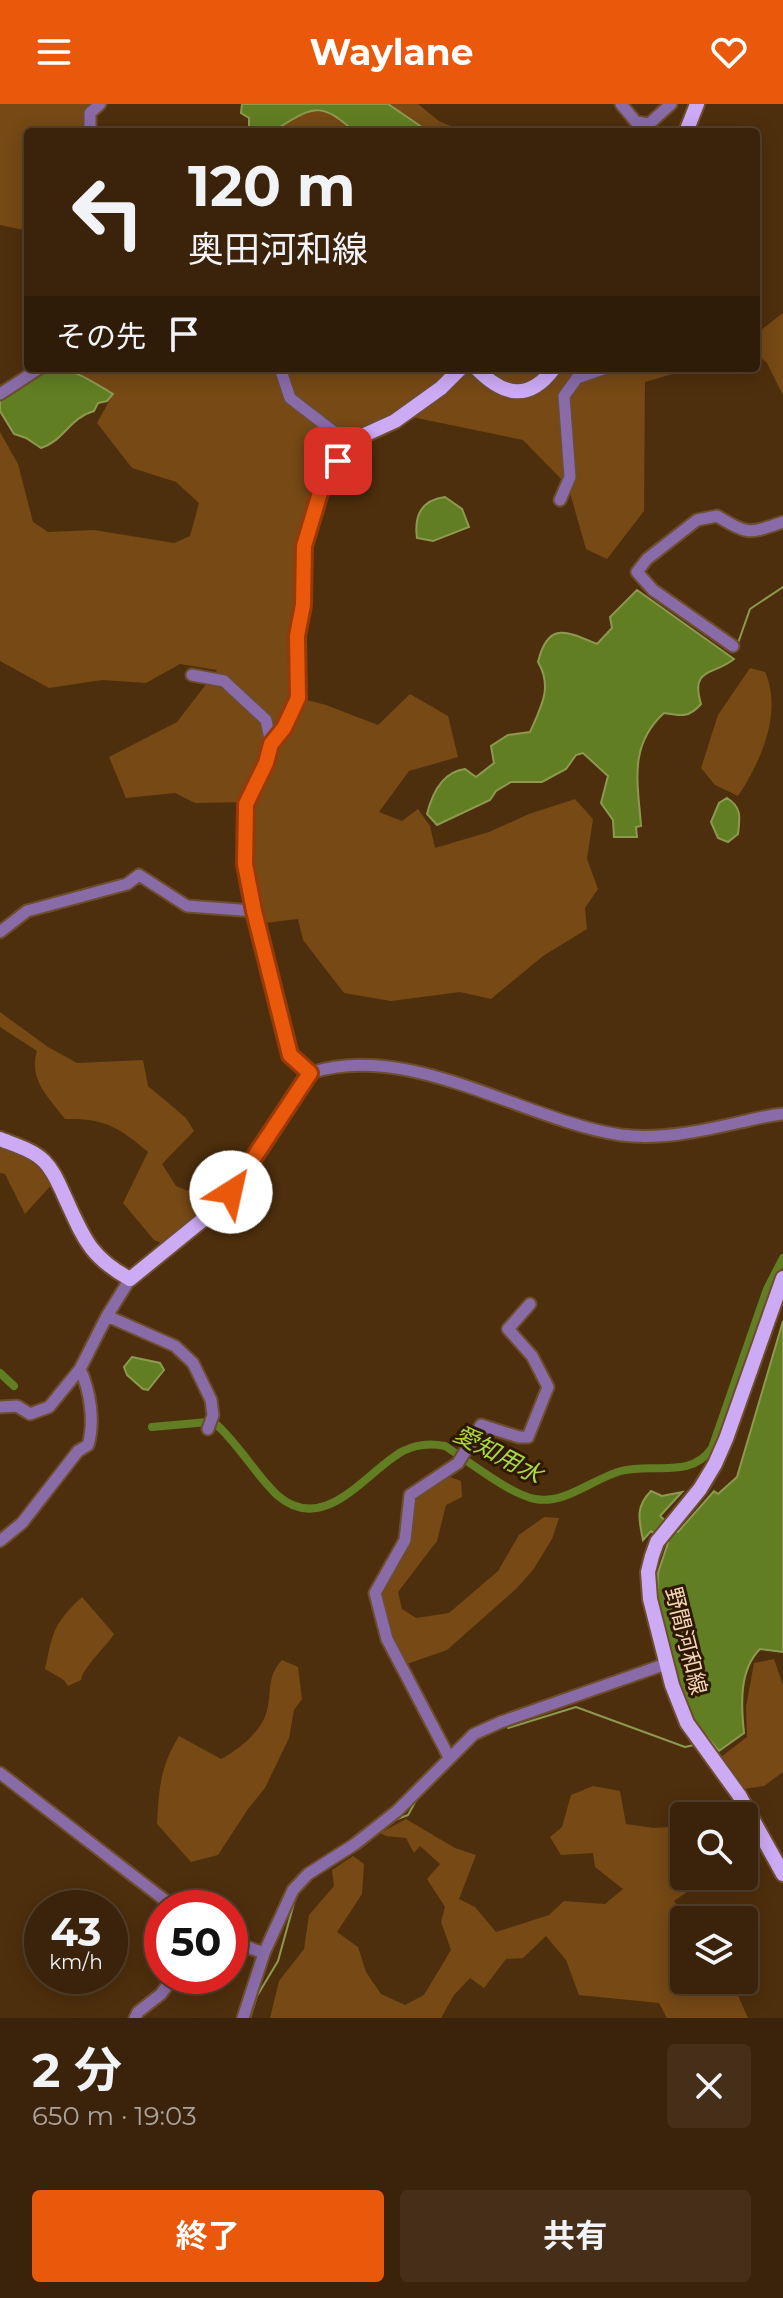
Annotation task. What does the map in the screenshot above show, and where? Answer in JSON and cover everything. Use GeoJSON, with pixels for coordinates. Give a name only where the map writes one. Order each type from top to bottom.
{"type":"FeatureCollection","features":[{"type":"Feature","properties":{"kind":"main road"},"geometry":{"type":"LineString","coordinates":[[688,128],[697,104]]}},
{"type":"Feature","properties":{"kind":"main road"},"geometry":{"type":"LineString","coordinates":[[0,1139],[33,1152],[46,1162],[87,1244],[106,1266],[130,1279],[221,1205],[241,1180],[310,1073],[290,1055],[254,911],[245,864],[246,804],[266,763],[271,744],[284,728],[298,698],[297,636],[303,605],[304,546],[327,475],[362,436],[395,421],[441,388],[457,372]]}},
{"type":"Feature","properties":{"kind":"main road"},"geometry":{"type":"LineString","coordinates":[[480,372],[499,389],[513,392],[534,387],[551,372]]}},
{"type":"Feature","properties":{"kind":"main road","name":"野間河和線"},"geometry":{"type":"LineString","coordinates":[[783,1278],[715,1464],[700,1489],[657,1542],[648,1572],[648,1586],[666,1664],[687,1723],[739,1795],[783,1874]]}},
{"type":"Feature","properties":{"kind":"street"},"geometry":{"type":"LineString","coordinates":[[90,128],[90,113],[100,104]]}},
{"type":"Feature","properties":{"kind":"street"},"geometry":{"type":"LineString","coordinates":[[621,104],[636,122],[649,124],[671,104]]}},
{"type":"Feature","properties":{"kind":"street"},"geometry":{"type":"LineString","coordinates":[[0,394],[34,372]]}},
{"type":"Feature","properties":{"kind":"street"},"geometry":{"type":"LineString","coordinates":[[281,372],[290,398],[334,432],[362,436]]}},
{"type":"Feature","properties":{"kind":"street"},"geometry":{"type":"LineString","coordinates":[[560,500],[570,477],[564,396],[577,378],[594,372]]}},
{"type":"Feature","properties":{"kind":"street"},"geometry":{"type":"LineString","coordinates":[[733,646],[653,590],[637,572],[647,559],[697,520],[717,516],[743,532],[754,532],[783,522]]}},
{"type":"Feature","properties":{"kind":"street"},"geometry":{"type":"LineString","coordinates":[[192,675],[224,681],[266,720],[271,744]]}},
{"type":"Feature","properties":{"kind":"street"},"geometry":{"type":"LineString","coordinates":[[0,932],[27,911],[127,884],[139,875],[187,906],[254,911]]}},
{"type":"Feature","properties":{"kind":"street"},"geometry":{"type":"LineString","coordinates":[[310,1073],[362,1066],[417,1070],[517,1106],[618,1134],[649,1137],[710,1129],[783,1114]]}},
{"type":"Feature","properties":{"kind":"street"},"geometry":{"type":"LineString","coordinates":[[0,1407],[17,1406],[30,1414],[49,1407],[80,1369],[130,1279]]}},
{"type":"Feature","properties":{"kind":"street"},"geometry":{"type":"LineString","coordinates":[[449,1757],[387,1639],[375,1593],[405,1540],[410,1495],[458,1463],[481,1425],[519,1437],[528,1437],[533,1429],[548,1387],[532,1356],[508,1329],[530,1304]]}},
{"type":"Feature","properties":{"kind":"street"},"geometry":{"type":"LineString","coordinates":[[107,1316],[175,1346],[193,1363],[211,1400],[213,1415],[208,1429]]}},
{"type":"Feature","properties":{"kind":"street"},"geometry":{"type":"LineString","coordinates":[[0,1541],[22,1523],[78,1451],[88,1445],[91,1420],[80,1369]]}},
{"type":"Feature","properties":{"kind":"street"},"geometry":{"type":"LineString","coordinates":[[243,2018],[264,1953],[293,1890],[308,1874],[355,1844],[397,1811],[474,1734],[666,1664]]}},
{"type":"Feature","properties":{"kind":"street"},"geometry":{"type":"LineString","coordinates":[[0,1773],[152,1890]]}},
{"type":"Feature","properties":{"kind":"street"},"geometry":{"type":"LineString","coordinates":[[248,1947],[264,1953]]}},
{"type":"Feature","properties":{"kind":"street"},"geometry":{"type":"LineString","coordinates":[[135,2018],[161,1994]]}},
{"type":"Feature","properties":{"kind":"shaded area"},"geometry":{"type":"Polygon","coordinates":[[[0,104],[92,104],[84,110],[85,128],[24,128],[24,230],[0,225],[0,104]]]}},
{"type":"Feature","properties":{"kind":"shaded area"},"geometry":{"type":"Polygon","coordinates":[[[242,104],[388,104],[423,128],[350,128],[335,116],[319,110],[302,114],[280,128],[249,128],[249,118],[241,113],[242,104]]]}},
{"type":"Feature","properties":{"kind":"shaded area"},"geometry":{"type":"Polygon","coordinates":[[[388,104],[418,104],[439,121],[455,128],[423,128],[388,104]]]}},
{"type":"Feature","properties":{"kind":"shaded area"},"geometry":{"type":"Polygon","coordinates":[[[306,109],[332,111],[351,128],[280,128],[306,109]]]}},
{"type":"Feature","properties":{"kind":"shaded area"},"geometry":{"type":"Polygon","coordinates":[[[783,313],[783,395],[767,363],[760,357],[760,331],[783,313]]]}},
{"type":"Feature","properties":{"kind":"shaded area"},"geometry":{"type":"Polygon","coordinates":[[[45,372],[76,373],[113,394],[107,401],[98,403],[94,411],[79,419],[56,440],[41,448],[14,434],[0,411],[0,400],[45,372]]]}},
{"type":"Feature","properties":{"kind":"shaded area"},"geometry":{"type":"Polygon","coordinates":[[[72,372],[679,372],[645,382],[644,511],[607,559],[586,549],[568,486],[523,440],[407,416],[362,430],[305,519],[295,697],[378,725],[410,694],[448,716],[458,757],[409,771],[379,812],[402,821],[418,809],[430,826],[435,848],[489,832],[529,814],[575,799],[593,819],[587,859],[598,889],[585,908],[587,929],[543,956],[491,999],[460,992],[391,1001],[344,993],[303,940],[298,919],[265,923],[252,863],[252,802],[195,803],[175,793],[126,798],[109,757],[177,722],[217,670],[180,664],[146,683],[102,680],[49,688],[0,661],[0,432],[18,464],[33,522],[48,532],[94,530],[174,543],[190,536],[199,503],[176,482],[132,468],[97,423],[113,394],[72,372]]]}},
{"type":"Feature","properties":{"kind":"shaded area"},"geometry":{"type":"Polygon","coordinates":[[[445,497],[462,509],[469,527],[433,541],[417,538],[421,510],[430,502],[445,497]]]}},
{"type":"Feature","properties":{"kind":"shaded area"},"geometry":{"type":"Polygon","coordinates":[[[637,590],[734,659],[701,678],[698,692],[701,704],[697,709],[684,715],[664,713],[645,739],[638,766],[641,826],[636,827],[637,837],[614,837],[613,820],[601,803],[608,776],[583,753],[576,755],[566,769],[542,782],[511,782],[496,791],[490,800],[437,825],[427,814],[435,792],[444,779],[465,769],[476,777],[494,763],[491,746],[508,735],[530,732],[544,697],[545,680],[538,662],[547,640],[553,635],[567,633],[597,644],[612,628],[610,617],[637,590]]]}},
{"type":"Feature","properties":{"kind":"shaded area"},"geometry":{"type":"Polygon","coordinates":[[[750,668],[765,672],[772,703],[767,736],[738,796],[715,785],[701,768],[718,715],[750,668]]]}},
{"type":"Feature","properties":{"kind":"shaded area"},"geometry":{"type":"Polygon","coordinates":[[[727,798],[738,809],[739,818],[738,834],[728,842],[718,838],[711,822],[719,803],[727,798]]]}},
{"type":"Feature","properties":{"kind":"shaded area"},"geometry":{"type":"Polygon","coordinates":[[[0,1012],[48,1047],[77,1063],[143,1060],[148,1086],[186,1118],[194,1131],[162,1164],[176,1186],[216,1202],[166,1245],[154,1240],[123,1203],[148,1152],[128,1136],[101,1122],[65,1119],[38,1079],[35,1070],[37,1051],[0,1027],[0,1012]]]}},
{"type":"Feature","properties":{"kind":"shaded area"},"geometry":{"type":"Polygon","coordinates":[[[0,1143],[31,1155],[54,1182],[25,1214],[5,1174],[0,1173],[0,1143]]]}},
{"type":"Feature","properties":{"kind":"shaded area"},"geometry":{"type":"Polygon","coordinates":[[[783,1321],[783,1652],[760,1649],[753,1657],[743,1688],[744,1733],[719,1751],[692,1719],[672,1661],[657,1599],[658,1573],[668,1543],[651,1531],[643,1540],[640,1514],[642,1503],[651,1491],[662,1496],[682,1492],[660,1516],[678,1532],[714,1491],[718,1494],[737,1477],[783,1321]]]}},
{"type":"Feature","properties":{"kind":"shaded area"},"geometry":{"type":"Polygon","coordinates":[[[132,1357],[160,1363],[164,1370],[148,1390],[127,1375],[124,1367],[132,1357]]]}},
{"type":"Feature","properties":{"kind":"shaded area"},"geometry":{"type":"Polygon","coordinates":[[[447,1476],[461,1481],[462,1497],[446,1505],[437,1541],[398,1592],[402,1609],[416,1618],[449,1613],[498,1571],[519,1535],[544,1517],[559,1518],[552,1539],[533,1570],[516,1589],[447,1650],[407,1664],[390,1636],[381,1594],[408,1542],[416,1499],[447,1476]]]}},
{"type":"Feature","properties":{"kind":"shaded area"},"geometry":{"type":"Polygon","coordinates":[[[82,1597],[114,1634],[81,1680],[68,1686],[64,1680],[45,1669],[56,1629],[65,1614],[82,1597]]]}},
{"type":"Feature","properties":{"kind":"shaded area"},"geometry":{"type":"Polygon","coordinates":[[[774,1659],[783,1685],[783,1772],[764,1786],[743,1789],[721,1757],[747,1737],[746,1707],[754,1663],[774,1659]]]}},
{"type":"Feature","properties":{"kind":"shaded area"},"geometry":{"type":"Polygon","coordinates":[[[282,1660],[298,1667],[302,1699],[294,1710],[289,1738],[265,1788],[218,1855],[191,1862],[157,1824],[160,1789],[168,1758],[179,1736],[221,1759],[247,1741],[266,1714],[273,1673],[282,1660]]]}},
{"type":"Feature","properties":{"kind":"shaded area"},"geometry":{"type":"Polygon","coordinates":[[[593,1786],[620,1791],[626,1824],[670,1827],[670,1890],[690,1890],[674,1901],[678,1906],[670,1906],[670,1994],[737,1994],[748,2018],[667,2018],[659,2003],[579,1995],[566,1960],[546,1936],[523,1958],[506,1959],[484,1988],[470,1978],[454,1995],[441,2018],[270,2018],[279,1981],[304,1949],[309,1915],[334,1886],[332,1870],[353,1856],[364,1864],[362,1894],[337,1932],[358,1947],[366,1972],[381,1994],[405,2005],[424,1995],[451,1950],[441,1922],[445,1907],[427,1879],[440,1864],[420,1846],[414,1853],[406,1838],[380,1833],[406,1819],[455,1848],[476,1855],[459,1899],[475,1907],[496,1932],[549,1915],[564,1901],[605,1904],[623,1889],[595,1867],[593,1853],[561,1855],[550,1837],[562,1827],[571,1795],[593,1786]]]}},
{"type":"Feature","properties":{"kind":"waterway"},"geometry":{"type":"LineString","coordinates":[[738,643],[750,609],[783,587]]}},
{"type":"Feature","properties":{"kind":"waterway","name":"愛知用水"},"geometry":{"type":"LineString","coordinates":[[152,1427],[208,1422],[217,1425],[277,1495],[295,1506],[312,1509],[344,1496],[403,1451],[424,1445],[445,1446],[502,1484],[525,1496],[546,1500],[568,1495],[621,1471],[682,1467],[703,1458],[712,1448],[767,1289],[783,1258]]}},
{"type":"Feature","properties":{"kind":"waterway","name":"愛知用水"},"geometry":{"type":"LineString","coordinates":[[0,1373],[14,1386]]}},
{"type":"Feature","properties":{"kind":"waterway"},"geometry":{"type":"LineString","coordinates":[[508,1728],[576,1707],[685,1747],[694,1745]]}},
{"type":"Feature","properties":{"kind":"waterway"},"geometry":{"type":"LineString","coordinates":[[476,1740],[497,1730]]}},
{"type":"Feature","properties":{"kind":"waterway"},"geometry":{"type":"LineString","coordinates":[[392,1821],[408,1815],[418,1797]]}},
{"type":"Feature","properties":{"kind":"waterway"},"geometry":{"type":"LineString","coordinates":[[250,2018],[257,1996],[278,1961],[296,1896]]}},
{"type":"Feature","properties":{"kind":"route"},"geometry":{"type":"LineString","coordinates":[[231,1192],[310,1073],[290,1055],[254,911],[245,864],[246,804],[266,763],[271,744],[284,728],[298,698],[297,636],[303,605],[304,546],[322,486],[338,461]]}}]}
